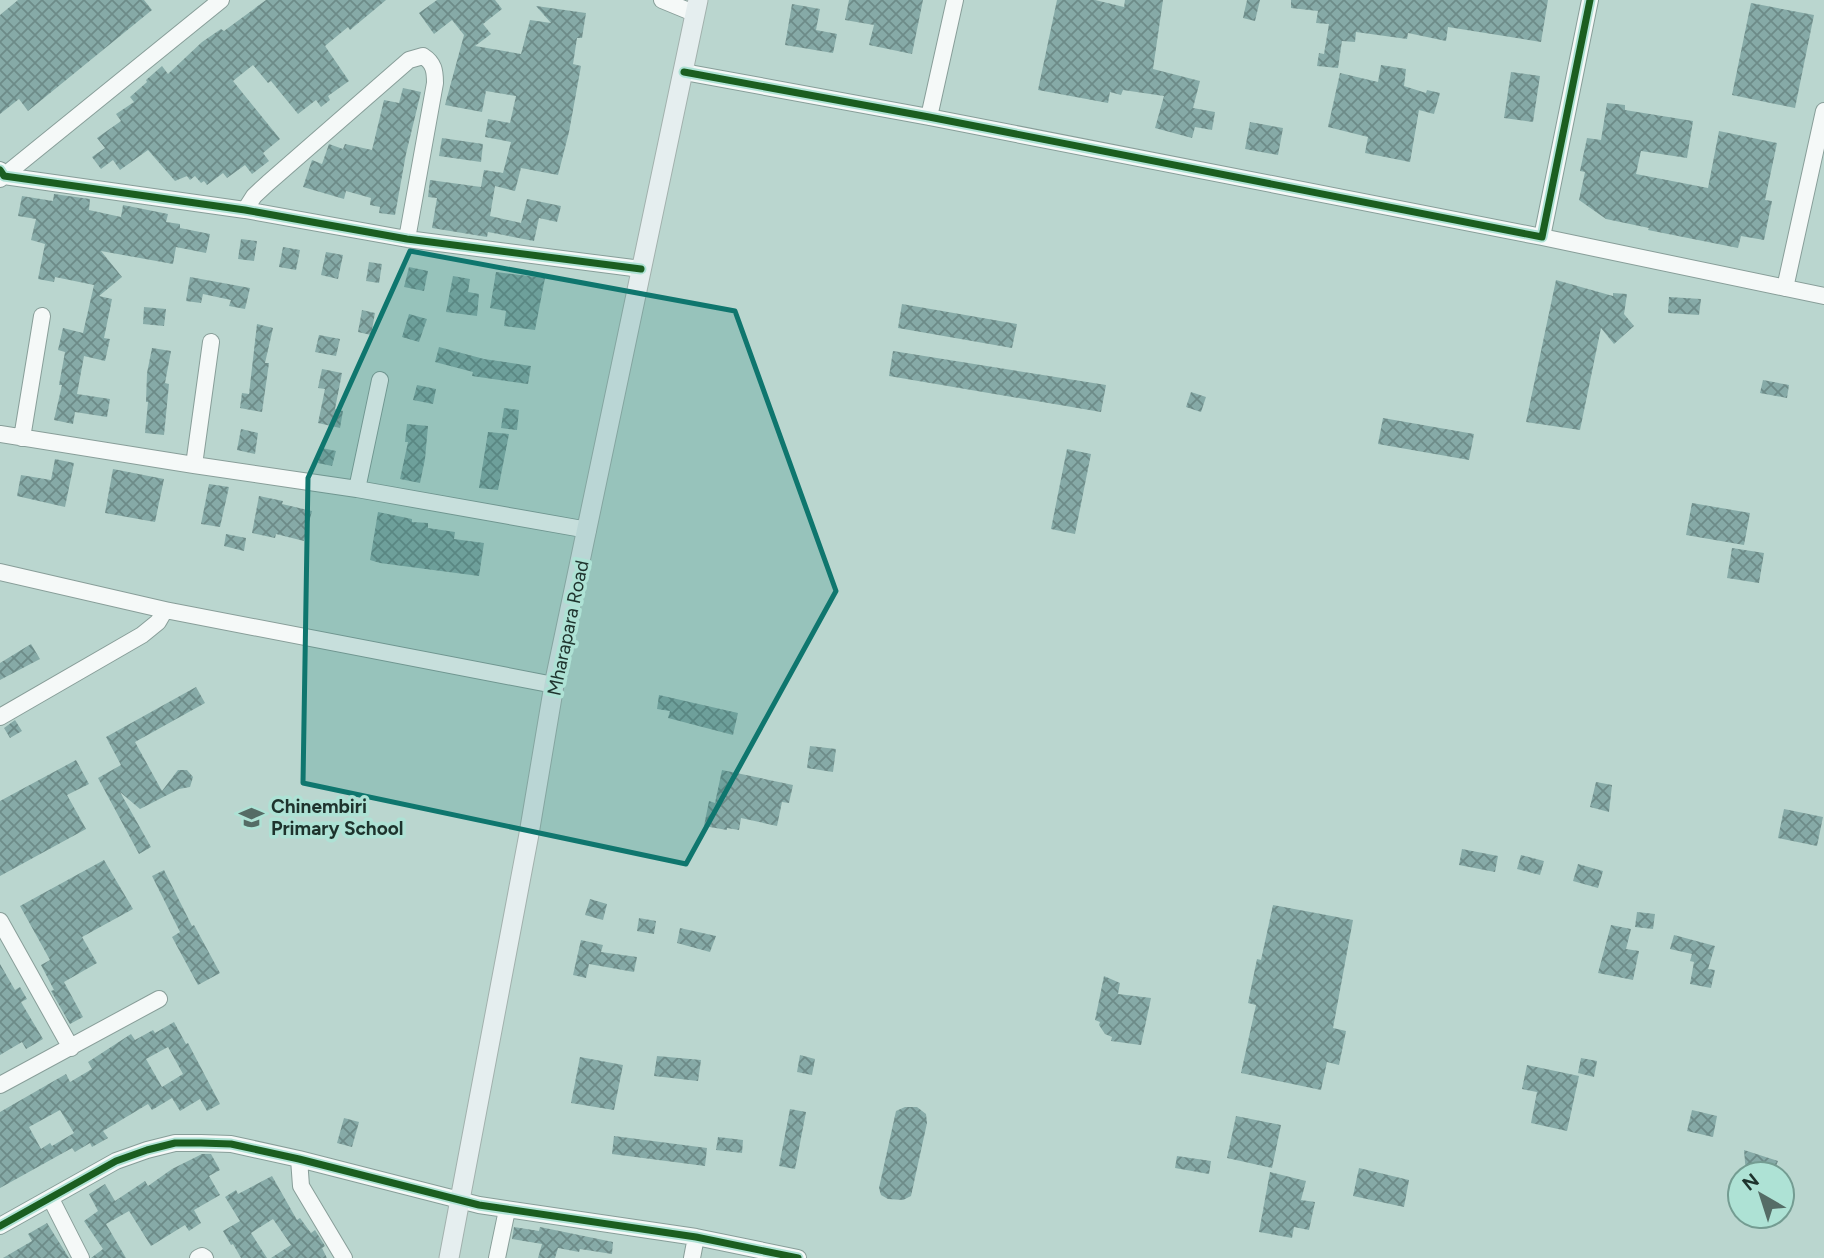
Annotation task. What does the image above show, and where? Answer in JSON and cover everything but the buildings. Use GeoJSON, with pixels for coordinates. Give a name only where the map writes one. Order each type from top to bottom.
{"type":"FeatureCollection","features":[{"type":"Feature","properties":{"kind":"main road","name":"Mharapara Road"},"geometry":{"type":"LineString","coordinates":[[449,1258],[532,822],[554,685],[697,7]]}},
{"type":"Feature","properties":{"kind":"street"},"geometry":{"type":"LineString","coordinates":[[1,175],[221,0]]}},
{"type":"Feature","properties":{"kind":"street"},"geometry":{"type":"LineString","coordinates":[[662,0],[697,7]]}},
{"type":"Feature","properties":{"kind":"street"},"geometry":{"type":"LineString","coordinates":[[929,117],[955,0]]}},
{"type":"Feature","properties":{"kind":"street"},"geometry":{"type":"LineString","coordinates":[[1542,237],[1590,0]]}},
{"type":"Feature","properties":{"kind":"street"},"geometry":{"type":"LineString","coordinates":[[245,210],[254,196],[298,156],[409,60],[423,56],[430,60],[434,68],[435,83],[407,239]]}},
{"type":"Feature","properties":{"kind":"street"},"geometry":{"type":"LineString","coordinates":[[684,72],[1542,237],[1824,296]]}},
{"type":"Feature","properties":{"kind":"street"},"geometry":{"type":"LineString","coordinates":[[1786,288],[1824,111]]}},
{"type":"Feature","properties":{"kind":"street"},"geometry":{"type":"LineString","coordinates":[[1,175],[245,210],[407,239],[641,269]]}},
{"type":"Feature","properties":{"kind":"street"},"geometry":{"type":"LineString","coordinates":[[22,438],[43,316]]}},
{"type":"Feature","properties":{"kind":"street"},"geometry":{"type":"LineString","coordinates":[[194,465],[211,342]]}},
{"type":"Feature","properties":{"kind":"street"},"geometry":{"type":"LineString","coordinates":[[357,489],[380,380]]}},
{"type":"Feature","properties":{"kind":"street"},"geometry":{"type":"LineString","coordinates":[[0,434],[357,489],[588,530]]}},
{"type":"Feature","properties":{"kind":"street"},"geometry":{"type":"LineString","coordinates":[[0,572],[164,610],[554,685]]}},
{"type":"Feature","properties":{"kind":"street"},"geometry":{"type":"LineString","coordinates":[[0,716],[142,635],[158,622],[164,610]]}},
{"type":"Feature","properties":{"kind":"street"},"geometry":{"type":"LineString","coordinates":[[0,921],[71,1048]]}},
{"type":"Feature","properties":{"kind":"street"},"geometry":{"type":"LineString","coordinates":[[0,1085],[159,999]]}},
{"type":"Feature","properties":{"kind":"street"},"geometry":{"type":"LineString","coordinates":[[0,1226],[116,1161],[175,1143],[231,1144],[459,1201],[696,1237],[798,1258]]}},
{"type":"Feature","properties":{"kind":"street"},"geometry":{"type":"LineString","coordinates":[[299,1159],[302,1186],[344,1258]]}},
{"type":"Feature","properties":{"kind":"street"},"geometry":{"type":"LineString","coordinates":[[51,1199],[80,1258]]}},
{"type":"Feature","properties":{"kind":"street"},"geometry":{"type":"LineString","coordinates":[[497,1258],[507,1210]]}},
{"type":"Feature","properties":{"kind":"street"},"geometry":{"type":"LineString","coordinates":[[692,1258],[696,1237]]}},
{"type":"Feature","properties":{"kind":"street"},"geometry":{"type":"LineString","coordinates":[[198,1258],[205,1258]]}},
{"type":"Feature","properties":{"kind":"highlighted area"},"geometry":{"type":"Polygon","coordinates":[[[410,251],[735,311],[836,591],[686,864],[303,783],[308,478],[410,251]]]}},
{"type":"Feature","properties":{"kind":"cycle path"},"geometry":{"type":"LineString","coordinates":[[684,72],[1542,237],[1590,0]]}},
{"type":"Feature","properties":{"kind":"cycle path"},"geometry":{"type":"LineString","coordinates":[[0,170],[4,176],[245,210],[407,239],[641,269]]}},
{"type":"Feature","properties":{"kind":"cycle path"},"geometry":{"type":"LineString","coordinates":[[0,1226],[116,1161],[175,1143],[231,1144],[479,1205],[696,1237],[798,1258]]}},
{"type":"Feature","properties":{"kind":"place","name":"Chinembiri Primary School"},"geometry":{"type":"Point","coordinates":[251,817]}}]}
